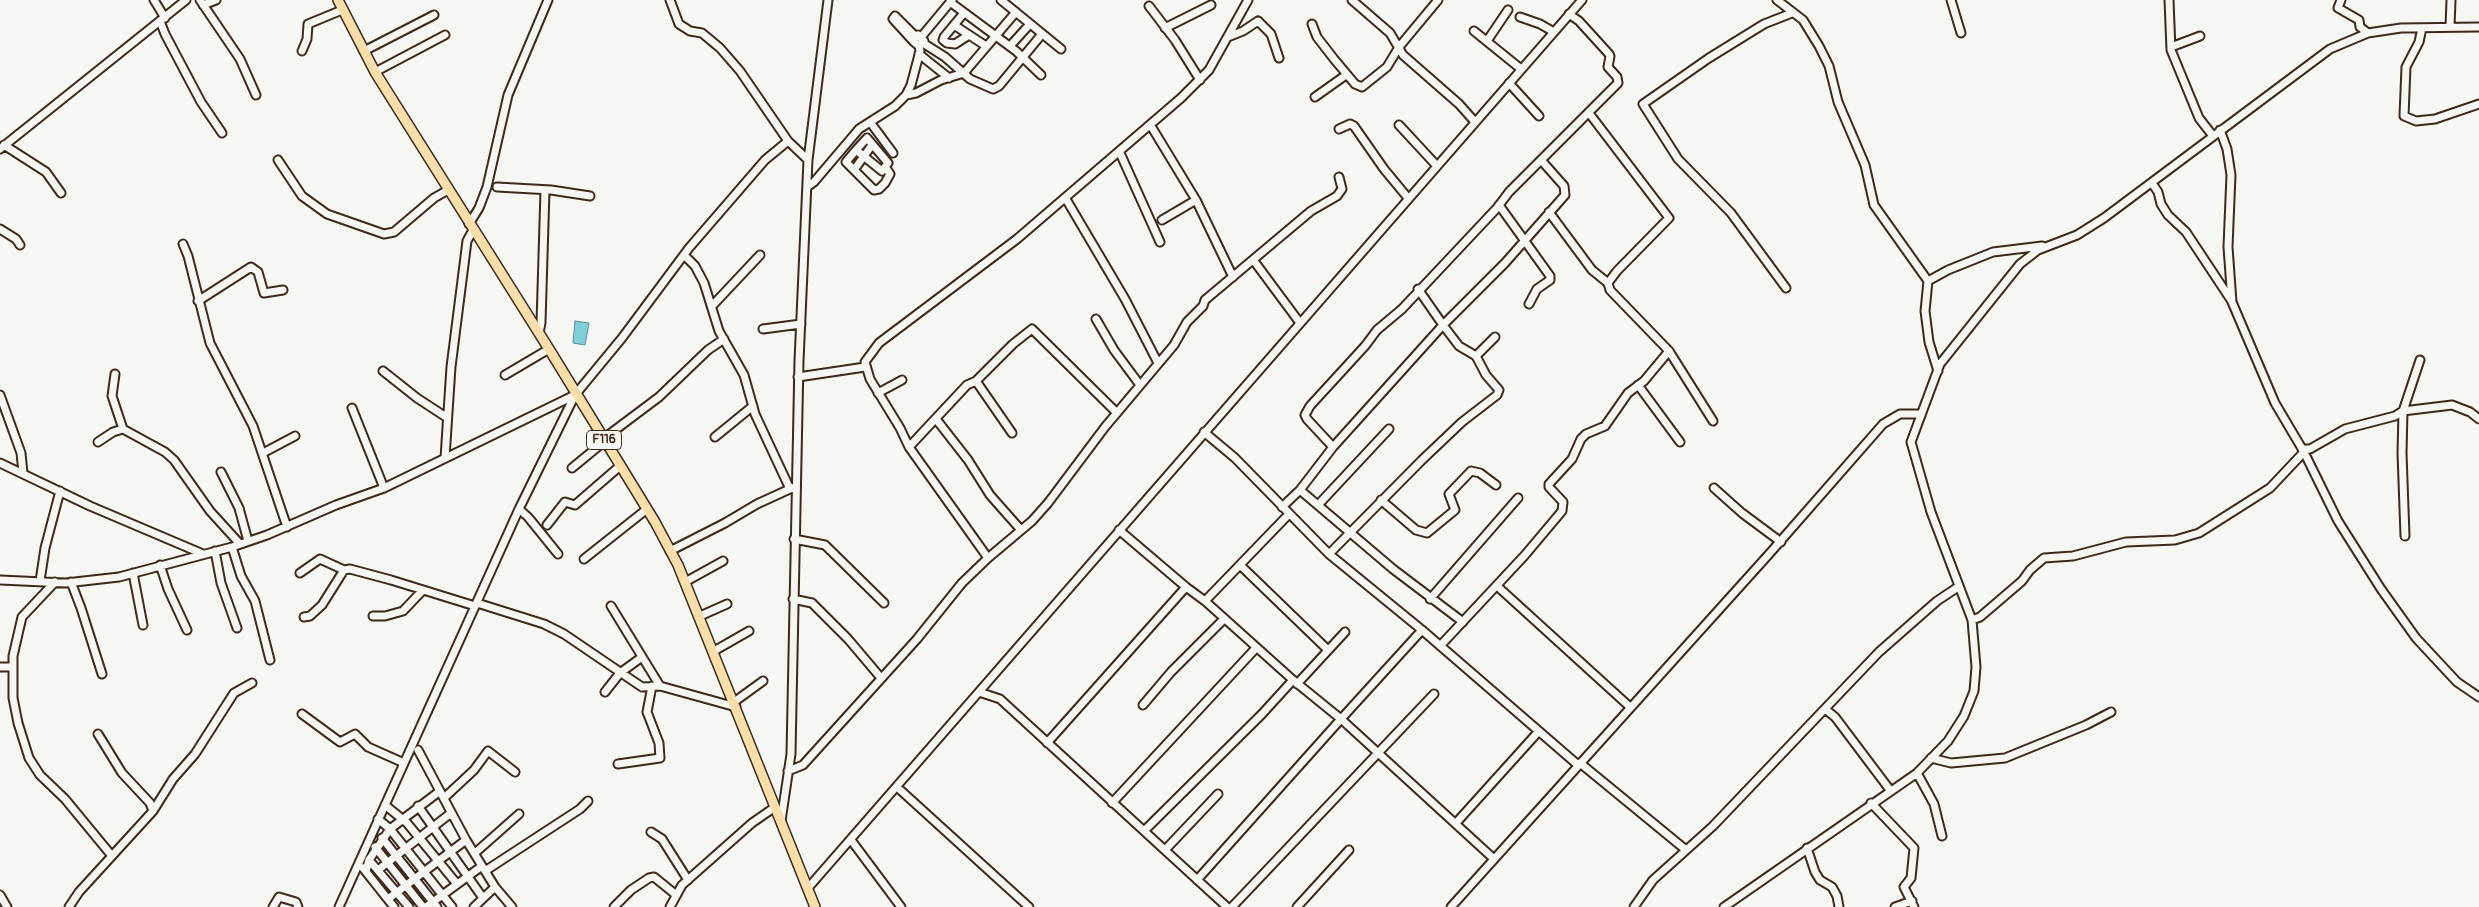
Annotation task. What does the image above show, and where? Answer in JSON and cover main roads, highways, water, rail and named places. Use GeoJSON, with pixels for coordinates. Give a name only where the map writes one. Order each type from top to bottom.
{"type":"FeatureCollection","features":[{"type":"Feature","properties":{"kind":"main road","name":"F116"},"geometry":{"type":"LineString","coordinates":[[338,0],[375,72],[539,333],[575,395],[647,509],[670,551],[700,616],[815,907]]}},
{"type":"Feature","properties":{"kind":"water"},"geometry":{"type":"Polygon","coordinates":[[[575,321],[589,323],[585,345],[573,343],[575,321]]]}}]}
